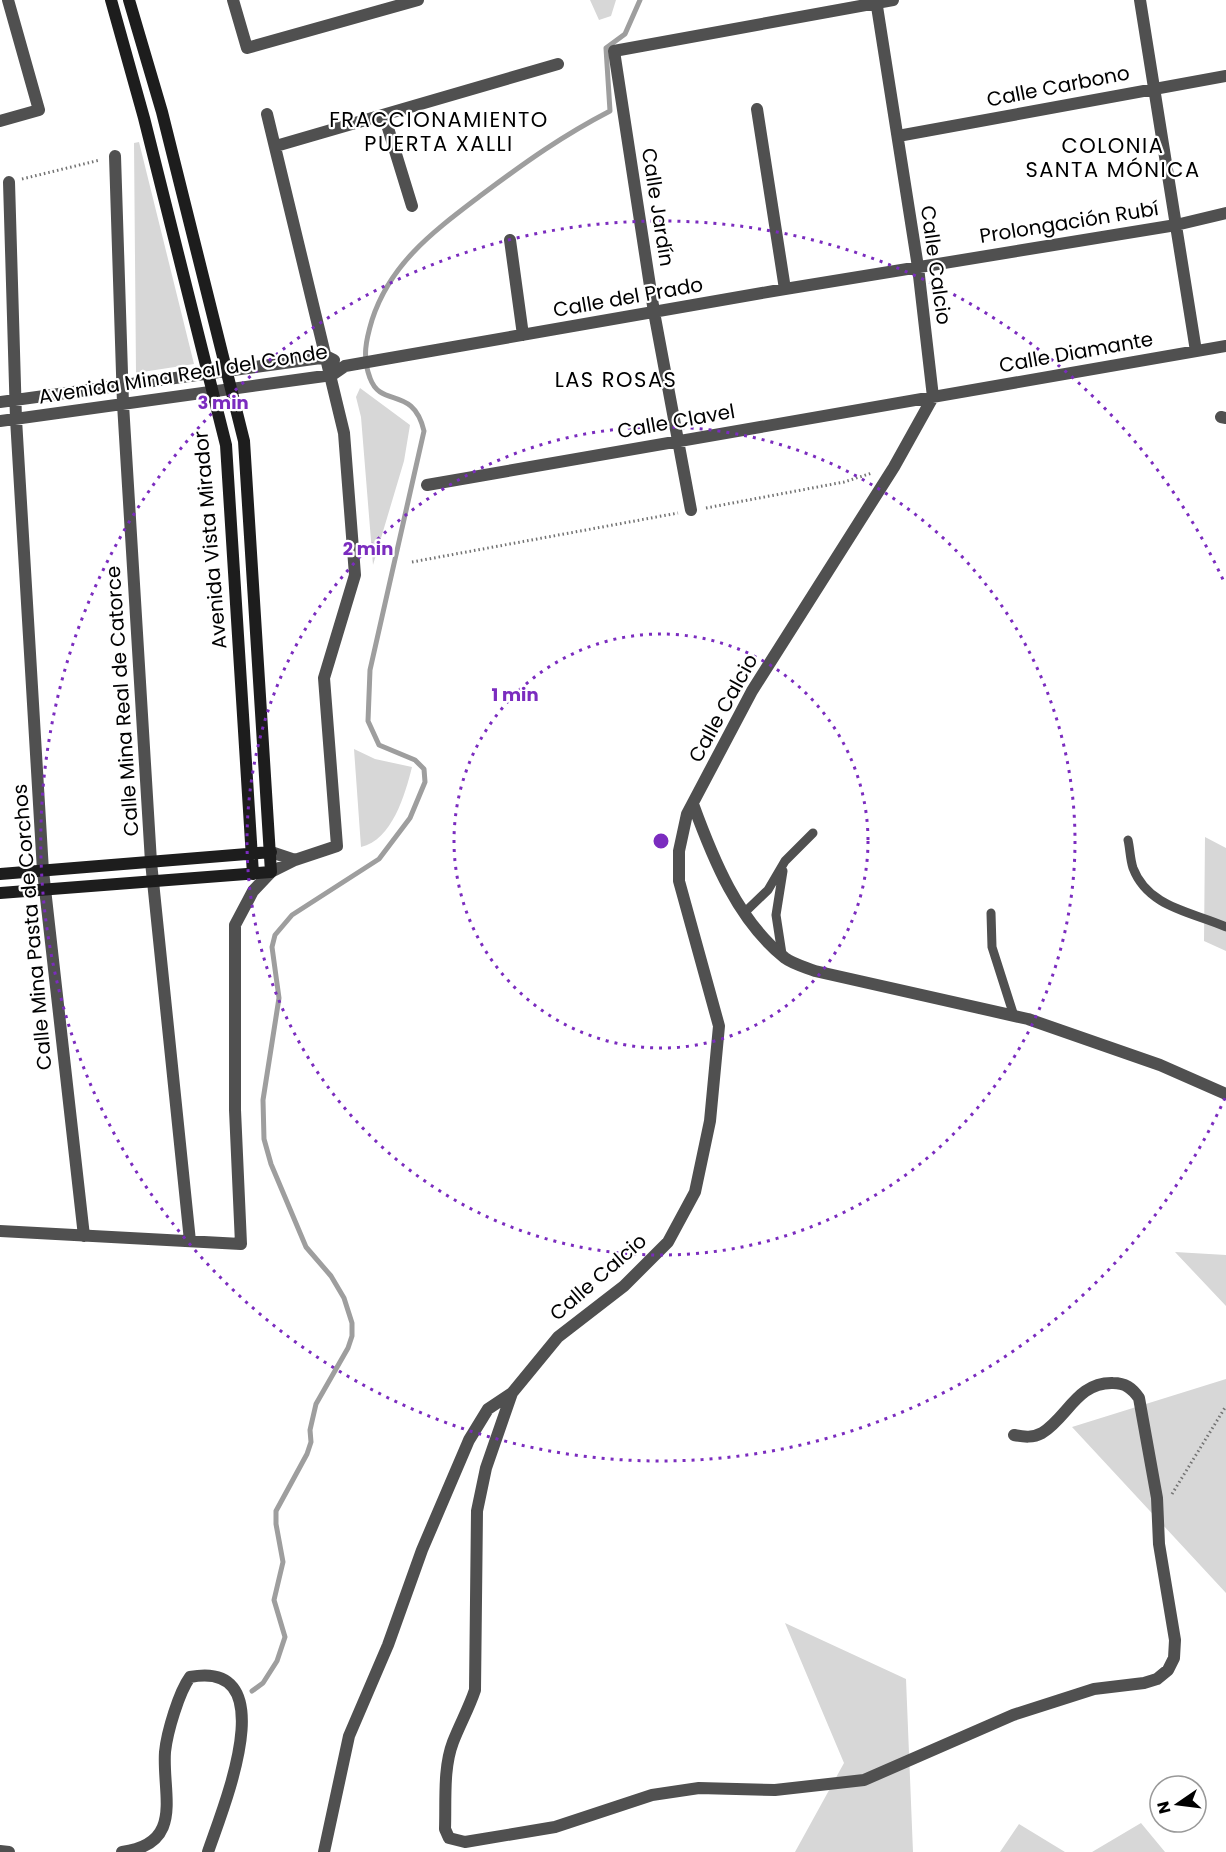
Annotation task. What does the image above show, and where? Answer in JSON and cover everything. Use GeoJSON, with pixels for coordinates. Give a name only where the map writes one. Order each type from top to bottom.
{"type":"FeatureCollection","features":[{"type":"Feature","properties":{"kind":"street"},"geometry":{"type":"LineString","coordinates":[[0,121],[39,110],[8,0]]}},
{"type":"Feature","properties":{"kind":"street","name":"Avenida Vista Mirador"},"geometry":{"type":"LineString","coordinates":[[111,0],[144,118],[226,445],[253,874]]}},
{"type":"Feature","properties":{"kind":"street","name":"Avenida Vista Mirador"},"geometry":{"type":"LineString","coordinates":[[129,0],[162,112],[244,441],[271,872]]}},
{"type":"Feature","properties":{"kind":"street"},"geometry":{"type":"LineString","coordinates":[[233,0],[247,48],[418,0]]}},
{"type":"Feature","properties":{"kind":"street"},"geometry":{"type":"LineString","coordinates":[[876,2],[893,0]]}},
{"type":"Feature","properties":{"kind":"street"},"geometry":{"type":"LineString","coordinates":[[1140,0],[1196,351]]}},
{"type":"Feature","properties":{"kind":"street","name":"Calle Jardín"},"geometry":{"type":"LineString","coordinates":[[691,510],[680,440],[654,312],[614,51],[876,2]]}},
{"type":"Feature","properties":{"kind":"street","name":"Calle Calcio"},"geometry":{"type":"LineString","coordinates":[[512,1393],[558,1337],[624,1286],[668,1242],[695,1192],[710,1121],[719,1026],[679,881],[679,850],[687,814],[752,691],[894,467],[933,397],[918,267],[876,2]]}},
{"type":"Feature","properties":{"kind":"street"},"geometry":{"type":"LineString","coordinates":[[276,146],[558,64]]}},
{"type":"Feature","properties":{"kind":"street","name":"Calle Carbono"},"geometry":{"type":"LineString","coordinates":[[898,136],[1226,76]]}},
{"type":"Feature","properties":{"kind":"street"},"geometry":{"type":"LineString","coordinates":[[758,109],[785,288]]}},
{"type":"Feature","properties":{"kind":"street"},"geometry":{"type":"LineString","coordinates":[[144,118],[162,112]]}},
{"type":"Feature","properties":{"kind":"street"},"geometry":{"type":"LineString","coordinates":[[0,1231],[241,1244],[235,1110],[233,937],[235,925],[253,891],[271,872],[295,860],[337,846],[324,678],[355,575],[344,433],[328,357],[267,114]]}},
{"type":"Feature","properties":{"kind":"street"},"geometry":{"type":"LineString","coordinates":[[384,115],[412,206]]}},
{"type":"Feature","properties":{"kind":"street","name":"Calle Mina Real de Catorce"},"geometry":{"type":"LineString","coordinates":[[115,156],[123,404],[151,862],[190,1241]]}},
{"type":"Feature","properties":{"kind":"street","name":"Calle Mina Pasta de Corchos"},"geometry":{"type":"LineString","coordinates":[[9,182],[16,419],[44,890],[84,1236]]}},
{"type":"Feature","properties":{"kind":"street","name":"Prolongación Rubí"},"geometry":{"type":"LineString","coordinates":[[918,267],[1176,225],[1226,213]]}},
{"type":"Feature","properties":{"kind":"street"},"geometry":{"type":"LineString","coordinates":[[510,240],[523,335]]}},
{"type":"Feature","properties":{"kind":"street","name":"Calle del Prado"},"geometry":{"type":"LineString","coordinates":[[348,366],[785,288],[918,267]]}},
{"type":"Feature","properties":{"kind":"street","name":"Calle Diamante"},"geometry":{"type":"LineString","coordinates":[[933,397],[1226,346]]}},
{"type":"Feature","properties":{"kind":"street","name":"Avenida Mina Real del Conde"},"geometry":{"type":"LineString","coordinates":[[0,402],[328,357],[348,366]]}},
{"type":"Feature","properties":{"kind":"street","name":"Avenida Mina Real del Conde"},"geometry":{"type":"LineString","coordinates":[[0,421],[332,375],[348,366]]}},
{"type":"Feature","properties":{"kind":"street","name":"Calle Clavel"},"geometry":{"type":"LineString","coordinates":[[427,485],[933,397]]}},
{"type":"Feature","properties":{"kind":"street"},"geometry":{"type":"LineString","coordinates":[[238,633],[256,632]]}},
{"type":"Feature","properties":{"kind":"street"},"geometry":{"type":"LineString","coordinates":[[693,804],[720,869],[744,913],[767,942],[782,954],[815,971],[1014,1016],[1160,1065],[1226,1094]]}},
{"type":"Feature","properties":{"kind":"street"},"geometry":{"type":"LineString","coordinates":[[0,874],[271,852],[295,860]]}},
{"type":"Feature","properties":{"kind":"street"},"geometry":{"type":"LineString","coordinates":[[0,893],[271,872]]}},
{"type":"Feature","properties":{"kind":"street"},"geometry":{"type":"LineString","coordinates":[[253,874],[253,891]]}},
{"type":"Feature","properties":{"kind":"street"},"geometry":{"type":"LineString","coordinates":[[512,1393],[486,1468],[477,1511],[475,1690],[467,1715],[453,1742],[447,1768],[445,1829],[449,1838],[465,1842],[555,1827],[652,1795],[699,1788],[775,1790],[864,1780],[1013,1715],[1094,1689],[1157,1679],[1168,1670],[1174,1658],[1175,1640],[1166,1595],[1158,1520],[1139,1398],[1133,1389],[1121,1383],[1093,1386],[1080,1394],[1041,1434],[1026,1437],[1014,1435]]}},
{"type":"Feature","properties":{"kind":"street"},"geometry":{"type":"LineString","coordinates":[[324,1852],[349,1736],[388,1646],[422,1550],[469,1440],[488,1409],[512,1393]]}},
{"type":"Feature","properties":{"kind":"street"},"geometry":{"type":"LineString","coordinates":[[122,1852],[150,1844],[164,1824],[169,1805],[165,1749],[183,1686],[190,1677],[208,1673],[223,1678],[237,1689],[243,1714],[236,1767],[208,1852]]}},
{"type":"Feature","properties":{"kind":"street"},"geometry":{"type":"LineString","coordinates":[[0,1851],[9,1852]]}},
{"type":"Feature","properties":{"kind":"lane"},"geometry":{"type":"LineString","coordinates":[[744,913],[768,890],[785,861],[813,833]]}},
{"type":"Feature","properties":{"kind":"lane"},"geometry":{"type":"LineString","coordinates":[[1128,840],[1134,869],[1151,893],[1173,909],[1226,927]]}},
{"type":"Feature","properties":{"kind":"lane"},"geometry":{"type":"LineString","coordinates":[[782,954],[776,908],[785,861]]}},
{"type":"Feature","properties":{"kind":"lane"},"geometry":{"type":"LineString","coordinates":[[992,913],[992,946],[1014,1016]]}},
{"type":"Feature","properties":{"kind":"path"},"geometry":{"type":"LineString","coordinates":[[9,182],[115,156]]}},
{"type":"Feature","properties":{"kind":"path"},"geometry":{"type":"LineString","coordinates":[[412,562],[844,482],[894,467]]}},
{"type":"Feature","properties":{"kind":"path"},"geometry":{"type":"LineString","coordinates":[[1158,1520],[1226,1406]]}},
{"type":"Feature","properties":{"kind":"shaded area"},"geometry":{"type":"Polygon","coordinates":[[[590,0],[616,0],[611,16],[599,20],[590,0]]]}},
{"type":"Feature","properties":{"kind":"shaded area"},"geometry":{"type":"Polygon","coordinates":[[[139,142],[194,364],[136,373],[134,143],[139,142]]]}},
{"type":"Feature","properties":{"kind":"shaded area"},"geometry":{"type":"Polygon","coordinates":[[[360,388],[410,425],[404,461],[373,565],[361,417],[356,397],[360,388]]]}},
{"type":"Feature","properties":{"kind":"shaded area"},"geometry":{"type":"Polygon","coordinates":[[[354,749],[375,759],[412,767],[401,803],[389,826],[372,843],[361,847],[354,749]]]}},
{"type":"Feature","properties":{"kind":"shaded area"},"geometry":{"type":"Polygon","coordinates":[[[1205,837],[1226,848],[1226,951],[1204,941],[1205,837]]]}},
{"type":"Feature","properties":{"kind":"shaded area"},"geometry":{"type":"Polygon","coordinates":[[[1175,1252],[1226,1255],[1226,1306],[1175,1252]]]}},
{"type":"Feature","properties":{"kind":"shaded area"},"geometry":{"type":"Polygon","coordinates":[[[1226,1379],[1226,1593],[1072,1427],[1226,1379]]]}},
{"type":"Feature","properties":{"kind":"shaded area"},"geometry":{"type":"Polygon","coordinates":[[[785,1623],[906,1679],[913,1852],[795,1852],[844,1763],[785,1623]]]}},
{"type":"Feature","properties":{"kind":"shaded area"},"geometry":{"type":"Polygon","coordinates":[[[1141,1823],[1165,1852],[1092,1852],[1141,1823]]]}},
{"type":"Feature","properties":{"kind":"shaded area"},"geometry":{"type":"Polygon","coordinates":[[[1019,1824],[1065,1852],[1000,1852],[1019,1824]]]}},
{"type":"Feature","properties":{"kind":"waterway"},"geometry":{"type":"LineString","coordinates":[[252,1691],[263,1683],[277,1661],[285,1637],[274,1600],[283,1562],[276,1511],[307,1454],[311,1442],[310,1430],[316,1404],[348,1348],[352,1336],[352,1323],[344,1298],[331,1276],[306,1247],[271,1164],[264,1139],[263,1100],[279,998],[272,947],[275,935],[292,915],[379,859],[410,818],[425,782],[424,769],[415,760],[379,745],[368,721],[370,670],[424,431],[419,417],[412,408],[375,387],[366,363],[368,335],[380,299],[391,280],[403,263],[433,233],[530,160],[610,111],[606,48],[625,34],[640,0]]}},
{"type":"Feature","properties":{"kind":"district","name":"FRACCIONAMIENTO PUERTA XALLI"},"geometry":{"type":"Point","coordinates":[439,132]}},
{"type":"Feature","properties":{"kind":"district","name":"COLONIA SANTA MÓNICA"},"geometry":{"type":"Point","coordinates":[1113,158]}},
{"type":"Feature","properties":{"kind":"district","name":"LAS ROSAS"},"geometry":{"type":"Point","coordinates":[616,380]}}]}
